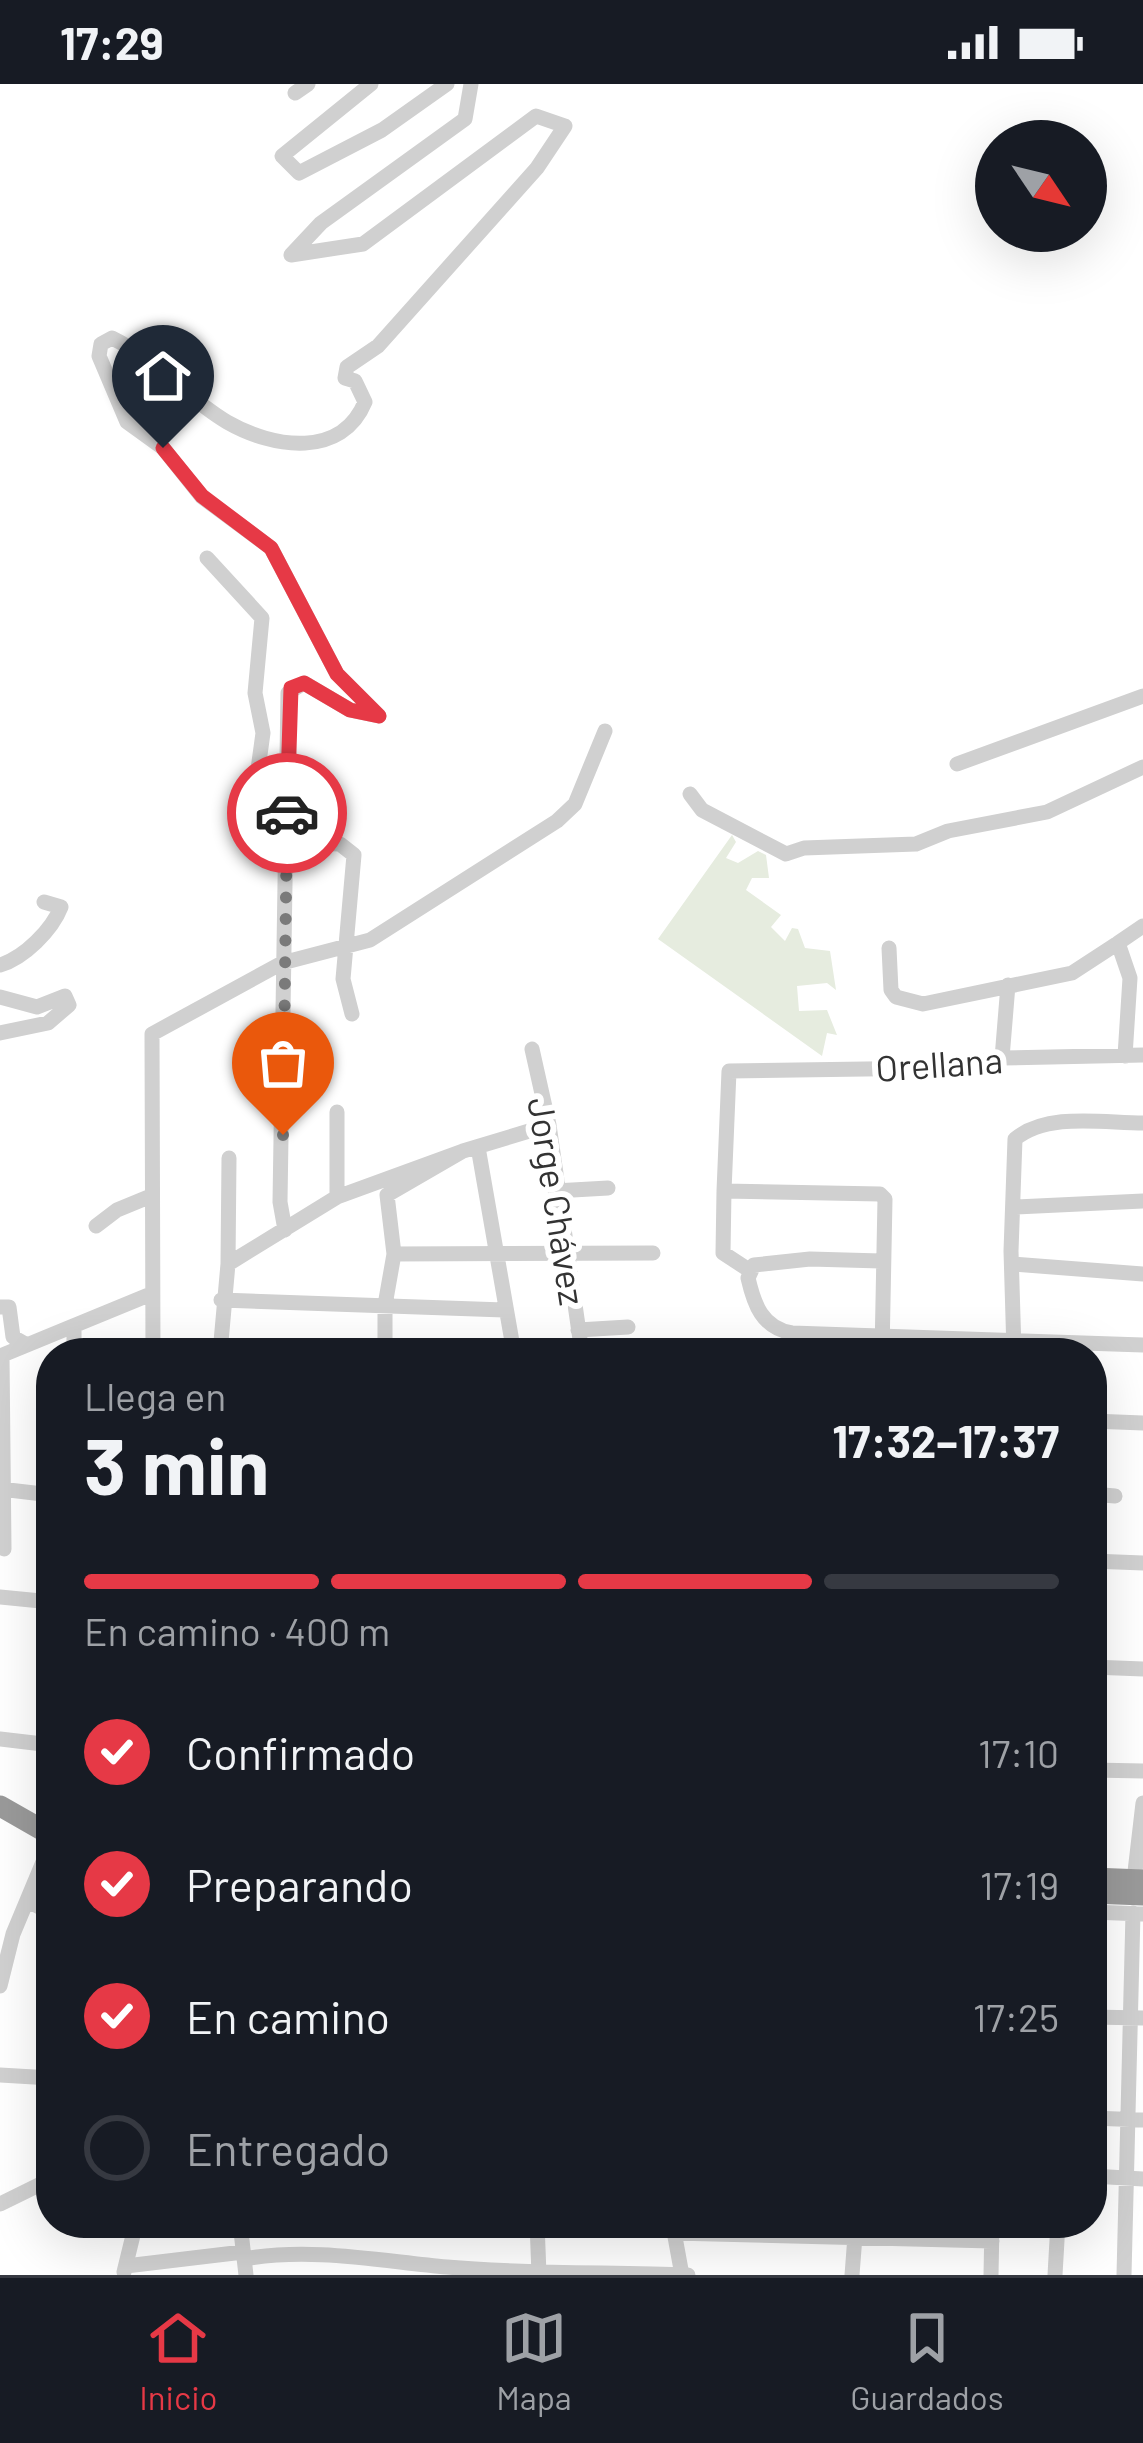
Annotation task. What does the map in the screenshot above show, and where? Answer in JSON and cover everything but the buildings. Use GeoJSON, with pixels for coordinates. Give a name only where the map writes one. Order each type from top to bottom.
{"type":"FeatureCollection","features":[{"type":"Feature","properties":{"kind":"highway"},"geometry":{"type":"LineString","coordinates":[[0,1806],[36,1829]]}},
{"type":"Feature","properties":{"kind":"highway"},"geometry":{"type":"LineString","coordinates":[[1107,1884],[1139,1896]]}},
{"type":"Feature","properties":{"kind":"highway"},"geometry":{"type":"LineString","coordinates":[[1107,1894],[1139,1896]]}},
{"type":"Feature","properties":{"kind":"street"},"geometry":{"type":"LineString","coordinates":[[370,84],[282,156],[299,173],[382,130],[447,84]]}},
{"type":"Feature","properties":{"kind":"street"},"geometry":{"type":"LineString","coordinates":[[285,1230],[280,1202],[282,963],[291,688],[304,683],[350,710],[379,716],[337,674],[271,548],[202,496],[163,448],[127,422],[99,356],[101,344],[112,338],[228,422],[309,446],[340,437],[356,423],[365,402],[355,381],[345,377],[347,367],[378,346],[537,168],[566,127],[536,116],[363,244],[291,255],[321,223],[465,119],[470,84]]}},
{"type":"Feature","properties":{"kind":"street"},"geometry":{"type":"LineString","coordinates":[[207,558],[262,618],[255,693],[263,733],[255,791],[260,842],[340,844],[354,855],[343,979],[352,1014]]}},
{"type":"Feature","properties":{"kind":"street"},"geometry":{"type":"LineString","coordinates":[[957,764],[1143,696]]}},
{"type":"Feature","properties":{"kind":"street"},"geometry":{"type":"LineString","coordinates":[[153,1338],[152,1034],[282,963],[347,946],[401,923],[437,894],[557,821],[575,804],[605,731]]}},
{"type":"Feature","properties":{"kind":"street"},"geometry":{"type":"LineString","coordinates":[[690,794],[702,810],[786,854],[803,848],[916,844],[948,831],[1047,812],[1143,767]]}},
{"type":"Feature","properties":{"kind":"street"},"geometry":{"type":"LineString","coordinates":[[0,965],[28,948],[56,920],[61,907],[44,902]]}},
{"type":"Feature","properties":{"kind":"street"},"geometry":{"type":"LineString","coordinates":[[889,948],[891,990],[906,1001],[922,1004],[1072,973],[1143,926]]}},
{"type":"Feature","properties":{"kind":"street"},"geometry":{"type":"LineString","coordinates":[[1118,943],[1130,978],[1134,1056]]}},
{"type":"Feature","properties":{"kind":"street"},"geometry":{"type":"LineString","coordinates":[[1003,1058],[1008,985]]}},
{"type":"Feature","properties":{"kind":"street"},"geometry":{"type":"LineString","coordinates":[[0,997],[37,1007],[65,996],[69,1005],[48,1023],[0,1033]]}},
{"type":"Feature","properties":{"kind":"street","name":"Jorge Chávez"},"geometry":{"type":"LineString","coordinates":[[532,1049],[549,1125],[579,1338]]}},
{"type":"Feature","properties":{"kind":"street","name":"Orellana"},"geometry":{"type":"LineString","coordinates":[[724,1191],[729,1072],[735,1068],[934,1068],[1003,1058],[1134,1056]]}},
{"type":"Feature","properties":{"kind":"street"},"geometry":{"type":"LineString","coordinates":[[337,1197],[338,1112]]}},
{"type":"Feature","properties":{"kind":"street"},"geometry":{"type":"LineString","coordinates":[[1014,1338],[1015,1138],[1028,1128],[1060,1122],[1143,1123]]}},
{"type":"Feature","properties":{"kind":"street"},"geometry":{"type":"LineString","coordinates":[[228,1264],[246,1248],[337,1197],[549,1125]]}},
{"type":"Feature","properties":{"kind":"street"},"geometry":{"type":"LineString","coordinates":[[471,1149],[497,1251],[511,1338]]}},
{"type":"Feature","properties":{"kind":"street"},"geometry":{"type":"LineString","coordinates":[[385,1338],[394,1254],[387,1196],[471,1149]]}},
{"type":"Feature","properties":{"kind":"street"},"geometry":{"type":"LineString","coordinates":[[220,1338],[228,1264],[229,1158]]}},
{"type":"Feature","properties":{"kind":"street"},"geometry":{"type":"LineString","coordinates":[[555,1191],[608,1188]]}},
{"type":"Feature","properties":{"kind":"street"},"geometry":{"type":"LineString","coordinates":[[881,1261],[810,1259],[749,1270],[723,1252],[724,1191],[880,1194],[885,1199],[882,1338]]}},
{"type":"Feature","properties":{"kind":"street"},"geometry":{"type":"LineString","coordinates":[[96,1226],[117,1210],[152,1196]]}},
{"type":"Feature","properties":{"kind":"street"},"geometry":{"type":"LineString","coordinates":[[1016,1208],[1143,1201]]}},
{"type":"Feature","properties":{"kind":"street"},"geometry":{"type":"LineString","coordinates":[[394,1254],[653,1253]]}},
{"type":"Feature","properties":{"kind":"street"},"geometry":{"type":"LineString","coordinates":[[1012,1264],[1143,1274]]}},
{"type":"Feature","properties":{"kind":"street"},"geometry":{"type":"LineString","coordinates":[[749,1270],[755,1306],[780,1331],[831,1338]]}},
{"type":"Feature","properties":{"kind":"street"},"geometry":{"type":"LineString","coordinates":[[45,1338],[152,1294]]}},
{"type":"Feature","properties":{"kind":"street"},"geometry":{"type":"LineString","coordinates":[[221,1300],[504,1310]]}},
{"type":"Feature","properties":{"kind":"street"},"geometry":{"type":"LineString","coordinates":[[0,1307],[7,1304],[13,1311],[13,1336],[27,1345]]}},
{"type":"Feature","properties":{"kind":"street"},"geometry":{"type":"LineString","coordinates":[[74,1327],[74,1338]]}},
{"type":"Feature","properties":{"kind":"street"},"geometry":{"type":"LineString","coordinates":[[578,1330],[628,1327]]}},
{"type":"Feature","properties":{"kind":"street"},"geometry":{"type":"LineString","coordinates":[[4,1549],[1,1356],[36,1342]]}},
{"type":"Feature","properties":{"kind":"street"},"geometry":{"type":"LineString","coordinates":[[1107,1346],[1143,1345]]}},
{"type":"Feature","properties":{"kind":"street"},"geometry":{"type":"LineString","coordinates":[[1107,1422],[1143,1423]]}},
{"type":"Feature","properties":{"kind":"street"},"geometry":{"type":"LineString","coordinates":[[2,1489],[36,1494]]}},
{"type":"Feature","properties":{"kind":"street"},"geometry":{"type":"LineString","coordinates":[[1107,1496],[1115,1496]]}},
{"type":"Feature","properties":{"kind":"street"},"geometry":{"type":"LineString","coordinates":[[1107,1562],[1143,1563]]}},
{"type":"Feature","properties":{"kind":"street"},"geometry":{"type":"LineString","coordinates":[[0,1597],[36,1601]]}},
{"type":"Feature","properties":{"kind":"street"},"geometry":{"type":"LineString","coordinates":[[1107,1668],[1143,1669]]}},
{"type":"Feature","properties":{"kind":"street"},"geometry":{"type":"LineString","coordinates":[[0,1738],[36,1743]]}},
{"type":"Feature","properties":{"kind":"street"},"geometry":{"type":"LineString","coordinates":[[1107,1770],[1143,1771]]}},
{"type":"Feature","properties":{"kind":"street"},"geometry":{"type":"LineString","coordinates":[[1124,2275],[1134,2237],[1143,1803]]}},
{"type":"Feature","properties":{"kind":"street"},"geometry":{"type":"LineString","coordinates":[[0,1986],[6,1934],[36,1879]]}},
{"type":"Feature","properties":{"kind":"street"},"geometry":{"type":"LineString","coordinates":[[1107,1907],[1139,1896]]}},
{"type":"Feature","properties":{"kind":"street"},"geometry":{"type":"LineString","coordinates":[[28,1900],[36,1904]]}},
{"type":"Feature","properties":{"kind":"street"},"geometry":{"type":"LineString","coordinates":[[1107,2017],[1137,2018]]}},
{"type":"Feature","properties":{"kind":"street"},"geometry":{"type":"LineString","coordinates":[[0,2075],[36,2077]]}},
{"type":"Feature","properties":{"kind":"street"},"geometry":{"type":"LineString","coordinates":[[0,2204],[36,2187]]}},
{"type":"Feature","properties":{"kind":"street"},"geometry":{"type":"LineString","coordinates":[[132,2238],[124,2271],[244,2262],[270,2254],[685,2275],[676,2238]]}},
{"type":"Feature","properties":{"kind":"street"},"geometry":{"type":"LineString","coordinates":[[538,2238],[539,2271]]}},
{"type":"Feature","properties":{"kind":"street"},"geometry":{"type":"LineString","coordinates":[[852,2275],[854,2238]]}},
{"type":"Feature","properties":{"kind":"street"},"geometry":{"type":"LineString","coordinates":[[955,2238],[992,2241],[991,2275]]}},
{"type":"Feature","properties":{"kind":"street"},"geometry":{"type":"LineString","coordinates":[[1055,2275],[1057,2238]]}},
{"type":"Feature","properties":{"kind":"shaded area"},"geometry":{"type":"Polygon","coordinates":[[[732,835],[736,842],[726,858],[738,863],[758,851],[766,855],[769,878],[752,878],[746,890],[781,915],[771,927],[785,941],[792,928],[798,929],[805,948],[830,951],[836,990],[827,983],[797,986],[799,1011],[827,1010],[837,1035],[827,1033],[822,1056],[658,939],[732,835]]]}},
{"type":"Feature","properties":{"kind":"way so far"},"geometry":{"type":"LineString","coordinates":[[283,1135],[287,813]]}},
{"type":"Feature","properties":{"kind":"route"},"geometry":{"type":"LineString","coordinates":[[163,448],[202,496],[271,548],[337,674],[379,716],[350,710],[304,683],[291,688],[287,813]]}}]}
